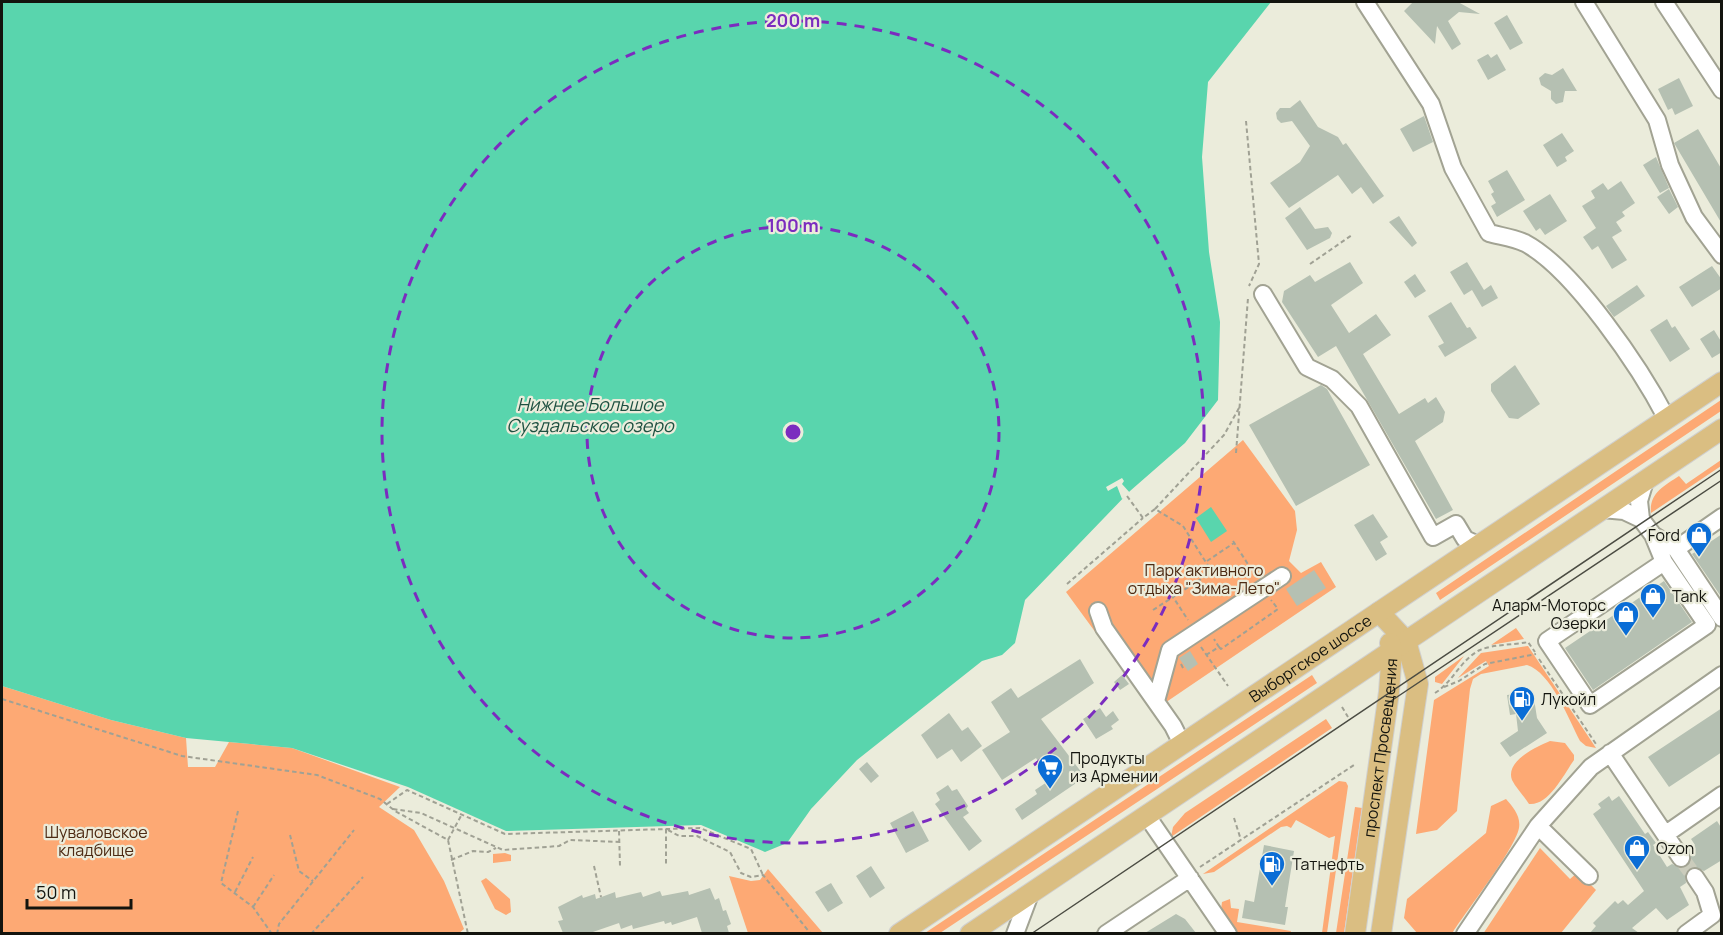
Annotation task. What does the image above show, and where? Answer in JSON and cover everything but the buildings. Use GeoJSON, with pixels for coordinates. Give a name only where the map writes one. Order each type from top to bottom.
{"type":"FeatureCollection","features":[{"type":"Feature","properties":{"kind":"main road","name":"Выборгское шоссе"},"geometry":{"type":"LineString","coordinates":[[899,933],[1722,382]]}},
{"type":"Feature","properties":{"kind":"main road"},"geometry":{"type":"LineString","coordinates":[[970,933],[1722,429]]}},
{"type":"Feature","properties":{"kind":"main road","name":"проспект Просвещения"},"geometry":{"type":"LineString","coordinates":[[1379,612],[1418,684],[1381,933]]}},
{"type":"Feature","properties":{"kind":"main road","name":"проспект Просвещения"},"geometry":{"type":"LineString","coordinates":[[1354,933],[1387,704],[1399,646]]}},
{"type":"Feature","properties":{"kind":"street"},"geometry":{"type":"LineString","coordinates":[[1365,2],[1431,104],[1453,168],[1489,233],[1524,243],[1567,275],[1604,322],[1667,419]]}},
{"type":"Feature","properties":{"kind":"street"},"geometry":{"type":"LineString","coordinates":[[1584,2],[1657,120],[1670,165],[1694,217],[1722,255]]}},
{"type":"Feature","properties":{"kind":"street"},"geometry":{"type":"LineString","coordinates":[[1664,2],[1722,90]]}},
{"type":"Feature","properties":{"kind":"street"},"geometry":{"type":"LineString","coordinates":[[1263,294],[1307,367],[1332,379],[1359,406],[1433,537],[1456,524],[1465,538],[1478,545]]}},
{"type":"Feature","properties":{"kind":"street"},"geometry":{"type":"LineString","coordinates":[[1641,519],[1640,501],[1645,481]]}},
{"type":"Feature","properties":{"kind":"street"},"geometry":{"type":"LineString","coordinates":[[1602,509],[1624,511],[1641,519],[1653,535],[1664,562],[1707,625],[1590,705],[1547,641],[1664,562]]}},
{"type":"Feature","properties":{"kind":"street"},"geometry":{"type":"LineString","coordinates":[[1676,549],[1722,517]]}},
{"type":"Feature","properties":{"kind":"street"},"geometry":{"type":"LineString","coordinates":[[1653,535],[1676,549],[1722,618]]}},
{"type":"Feature","properties":{"kind":"street"},"geometry":{"type":"LineString","coordinates":[[1156,701],[1170,650],[1282,576]]}},
{"type":"Feature","properties":{"kind":"street"},"geometry":{"type":"LineString","coordinates":[[1098,611],[1104,628],[1173,726],[1182,744]]}},
{"type":"Feature","properties":{"kind":"street"},"geometry":{"type":"LineString","coordinates":[[1465,933],[1557,802],[1607,755],[1722,675]]}},
{"type":"Feature","properties":{"kind":"street"},"geometry":{"type":"LineString","coordinates":[[1607,755],[1666,834],[1681,858]]}},
{"type":"Feature","properties":{"kind":"street"},"geometry":{"type":"LineString","coordinates":[[1666,834],[1722,795]]}},
{"type":"Feature","properties":{"kind":"street"},"geometry":{"type":"LineString","coordinates":[[1147,816],[1228,933]]}},
{"type":"Feature","properties":{"kind":"street"},"geometry":{"type":"LineString","coordinates":[[1538,826],[1589,876]]}},
{"type":"Feature","properties":{"kind":"street"},"geometry":{"type":"LineString","coordinates":[[1106,933],[1189,877]]}},
{"type":"Feature","properties":{"kind":"street"},"geometry":{"type":"LineString","coordinates":[[1686,933],[1713,915],[1705,892],[1695,877]]}},
{"type":"Feature","properties":{"kind":"street"},"geometry":{"type":"LineString","coordinates":[[1015,933],[1030,894]]}},
{"type":"Feature","properties":{"kind":"path"},"geometry":{"type":"LineString","coordinates":[[1236,453],[1249,284],[1259,264],[1246,121]]}},
{"type":"Feature","properties":{"kind":"path"},"geometry":{"type":"LineString","coordinates":[[1310,264],[1352,235]]}},
{"type":"Feature","properties":{"kind":"path"},"geometry":{"type":"LineString","coordinates":[[1067,584],[1155,509],[1224,435],[1241,405]]}},
{"type":"Feature","properties":{"kind":"path"},"geometry":{"type":"LineString","coordinates":[[1127,496],[1143,518]]}},
{"type":"Feature","properties":{"kind":"path"},"geometry":{"type":"LineString","coordinates":[[1153,610],[1212,572],[1183,526],[1155,509]]}},
{"type":"Feature","properties":{"kind":"path"},"geometry":{"type":"LineString","coordinates":[[1206,562],[1233,542],[1251,569]]}},
{"type":"Feature","properties":{"kind":"path"},"geometry":{"type":"LineString","coordinates":[[1198,631],[1221,649],[1278,609],[1263,588]]}},
{"type":"Feature","properties":{"kind":"path"},"geometry":{"type":"LineString","coordinates":[[1173,597],[1198,631],[1206,655],[1228,686]]}},
{"type":"Feature","properties":{"kind":"path"},"geometry":{"type":"LineString","coordinates":[[1444,687],[1470,657],[1482,650],[1528,642],[1607,755]]}},
{"type":"Feature","properties":{"kind":"path"},"geometry":{"type":"LineString","coordinates":[[1206,655],[1219,646]]}},
{"type":"Feature","properties":{"kind":"path"},"geometry":{"type":"LineString","coordinates":[[1432,694],[1459,681],[1485,664],[1536,654]]}},
{"type":"Feature","properties":{"kind":"path"},"geometry":{"type":"LineString","coordinates":[[2,699],[182,756],[317,775],[380,799],[393,809],[448,840]]}},
{"type":"Feature","properties":{"kind":"path"},"geometry":{"type":"LineString","coordinates":[[1342,707],[1348,717]]}},
{"type":"Feature","properties":{"kind":"path"},"geometry":{"type":"LineString","coordinates":[[1189,877],[1354,765]]}},
{"type":"Feature","properties":{"kind":"path"},"geometry":{"type":"LineString","coordinates":[[387,804],[407,790],[505,834],[700,828],[751,849],[763,875],[811,933]]}},
{"type":"Feature","properties":{"kind":"path"},"geometry":{"type":"LineString","coordinates":[[393,809],[421,813],[503,850],[560,846],[570,840],[620,842]]}},
{"type":"Feature","properties":{"kind":"path"},"geometry":{"type":"LineString","coordinates":[[238,812],[221,883],[253,907],[272,933]]}},
{"type":"Feature","properties":{"kind":"path"},"geometry":{"type":"LineString","coordinates":[[462,814],[448,840],[451,865],[468,933]]}},
{"type":"Feature","properties":{"kind":"path"},"geometry":{"type":"LineString","coordinates":[[1234,818],[1241,840]]}},
{"type":"Feature","properties":{"kind":"path"},"geometry":{"type":"LineString","coordinates":[[666,829],[666,866]]}},
{"type":"Feature","properties":{"kind":"path"},"geometry":{"type":"LineString","coordinates":[[666,829],[679,836],[697,836],[730,852],[741,873],[751,877],[763,875]]}},
{"type":"Feature","properties":{"kind":"path"},"geometry":{"type":"LineString","coordinates":[[277,933],[279,924],[354,830]]}},
{"type":"Feature","properties":{"kind":"path"},"geometry":{"type":"LineString","coordinates":[[620,831],[620,866]]}},
{"type":"Feature","properties":{"kind":"path"},"geometry":{"type":"LineString","coordinates":[[290,835],[299,871],[313,881]]}},
{"type":"Feature","properties":{"kind":"path"},"geometry":{"type":"LineString","coordinates":[[450,860],[473,851],[488,852],[496,848]]}},
{"type":"Feature","properties":{"kind":"path"},"geometry":{"type":"LineString","coordinates":[[235,892],[253,857]]}},
{"type":"Feature","properties":{"kind":"path"},"geometry":{"type":"LineString","coordinates":[[594,866],[601,897]]}},
{"type":"Feature","properties":{"kind":"path"},"geometry":{"type":"LineString","coordinates":[[253,907],[274,875]]}},
{"type":"Feature","properties":{"kind":"path"},"geometry":{"type":"LineString","coordinates":[[311,933],[363,878]]}},
{"type":"Feature","properties":{"kind":"green space"},"geometry":{"type":"Polygon","coordinates":[[[1721,400],[1721,411],[1440,600],[1436,593],[1721,400]]]}},
{"type":"Feature","properties":{"kind":"green space","name":"Парк активного отдыха \"Зима-Лето\""},"geometry":{"type":"Polygon","coordinates":[[[1243,440],[1295,511],[1297,530],[1289,561],[1301,573],[1321,562],[1336,587],[1153,711],[1066,592],[1243,440]]]}},
{"type":"Feature","properties":{"kind":"green space"},"geometry":{"type":"Polygon","coordinates":[[[1721,460],[1721,466],[1651,513],[1652,500],[1663,487],[1679,476],[1686,484],[1721,460]]]}},
{"type":"Feature","properties":{"kind":"green space"},"geometry":{"type":"Polygon","coordinates":[[[1516,628],[1524,639],[1491,645],[1516,628]]]}},
{"type":"Feature","properties":{"kind":"green space"},"geometry":{"type":"Polygon","coordinates":[[[1528,646],[1596,748],[1586,746],[1580,741],[1558,698],[1536,669],[1527,665],[1481,674],[1473,679],[1470,689],[1457,811],[1437,830],[1416,834],[1434,700],[1489,666],[1486,661],[1458,678],[1481,653],[1528,646]]]}},
{"type":"Feature","properties":{"kind":"green space"},"geometry":{"type":"Polygon","coordinates":[[[1464,656],[1442,684],[1435,682],[1435,677],[1464,656]]]}},
{"type":"Feature","properties":{"kind":"green space"},"geometry":{"type":"Polygon","coordinates":[[[1312,675],[1317,683],[940,933],[925,933],[1312,675]]]}},
{"type":"Feature","properties":{"kind":"green space","name":"Шуваловское кладбище"},"geometry":{"type":"Polygon","coordinates":[[[2,686],[111,720],[186,738],[188,767],[215,767],[229,742],[292,748],[400,787],[379,807],[414,830],[444,881],[464,929],[458,934],[2,933],[2,686]]]}},
{"type":"Feature","properties":{"kind":"green space"},"geometry":{"type":"Polygon","coordinates":[[[1326,719],[1332,728],[1171,837],[1173,827],[1185,813],[1326,719]]]}},
{"type":"Feature","properties":{"kind":"green space"},"geometry":{"type":"Polygon","coordinates":[[[1550,741],[1565,743],[1574,755],[1574,760],[1549,795],[1543,800],[1529,804],[1512,780],[1513,767],[1523,756],[1550,741]]]}},
{"type":"Feature","properties":{"kind":"green space"},"geometry":{"type":"Polygon","coordinates":[[[1339,781],[1346,782],[1348,786],[1327,933],[1322,933],[1335,836],[1329,838],[1296,820],[1291,828],[1281,827],[1214,872],[1203,874],[1339,781]]]}},
{"type":"Feature","properties":{"kind":"green space"},"geometry":{"type":"Polygon","coordinates":[[[1506,799],[1518,816],[1519,828],[1516,838],[1500,864],[1453,932],[1417,933],[1404,918],[1407,899],[1486,833],[1491,806],[1506,799]]]}},
{"type":"Feature","properties":{"kind":"green space"},"geometry":{"type":"Polygon","coordinates":[[[1355,807],[1362,808],[1344,933],[1336,933],[1355,807]]]}},
{"type":"Feature","properties":{"kind":"green space"},"geometry":{"type":"Polygon","coordinates":[[[1540,848],[1570,879],[1578,872],[1596,890],[1561,933],[1483,934],[1540,848]]]}},
{"type":"Feature","properties":{"kind":"green space"},"geometry":{"type":"Polygon","coordinates":[[[493,854],[511,855],[511,861],[493,863],[493,854]]]}},
{"type":"Feature","properties":{"kind":"green space"},"geometry":{"type":"Polygon","coordinates":[[[768,869],[823,933],[748,933],[729,876],[751,881],[760,880],[768,869]]]}},
{"type":"Feature","properties":{"kind":"green space"},"geometry":{"type":"Polygon","coordinates":[[[486,878],[510,899],[511,912],[506,915],[495,909],[481,881],[486,878]]]}},
{"type":"Feature","properties":{"kind":"green space"},"geometry":{"type":"Polygon","coordinates":[[[1230,899],[1231,908],[1239,909],[1237,922],[1291,931],[1290,933],[1237,933],[1221,910],[1222,902],[1230,899]]]}},
{"type":"Feature","properties":{"kind":"water","name":"Нижнее Большое Суздальское озеро"},"geometry":{"type":"Polygon","coordinates":[[[2,2],[1271,2],[1208,82],[1202,157],[1209,252],[1220,322],[1218,400],[1185,443],[1130,491],[1025,600],[1015,643],[1002,655],[982,661],[857,760],[811,809],[787,843],[765,852],[701,825],[506,831],[408,787],[292,748],[186,738],[111,720],[2,686],[2,2]]]}},
{"type":"Feature","properties":{"kind":"water"},"geometry":{"type":"Polygon","coordinates":[[[1211,507],[1227,531],[1211,542],[1196,518],[1211,507]]]}},
{"type":"Feature","properties":{"kind":"pier"},"geometry":{"type":"Polygon","coordinates":[[[1122,478],[1124,481],[1122,484],[1131,494],[1122,499],[1117,486],[1108,491],[1106,487],[1122,478]]]}},
{"type":"Feature","properties":{"kind":"tunnel"},"geometry":{"type":"LineString","coordinates":[[1681,858],[1695,877]]}},
{"type":"Feature","properties":{"kind":"tram line"},"geometry":{"type":"LineString","coordinates":[[1031,934],[1722,469]]}},
{"type":"Feature","properties":{"kind":"tram line"},"geometry":{"type":"LineString","coordinates":[[1385,705],[1722,480]]}},
{"type":"Feature","properties":{"kind":"place","name":"Ford"},"geometry":{"type":"Point","coordinates":[1699,558]}},
{"type":"Feature","properties":{"kind":"place","name":"Tank"},"geometry":{"type":"Point","coordinates":[1653,619]}},
{"type":"Feature","properties":{"kind":"place","name":"Аларм-Моторс Озерки"},"geometry":{"type":"Point","coordinates":[1626,637]}},
{"type":"Feature","properties":{"kind":"place","name":"Лукойл"},"geometry":{"type":"Point","coordinates":[1522,722]}},
{"type":"Feature","properties":{"kind":"place","name":"Продукты из Армении"},"geometry":{"type":"Point","coordinates":[1050,790]}},
{"type":"Feature","properties":{"kind":"place","name":"Ozon"},"geometry":{"type":"Point","coordinates":[1637,871]}},
{"type":"Feature","properties":{"kind":"place","name":"Татнефть"},"geometry":{"type":"Point","coordinates":[1272,887]}}]}
